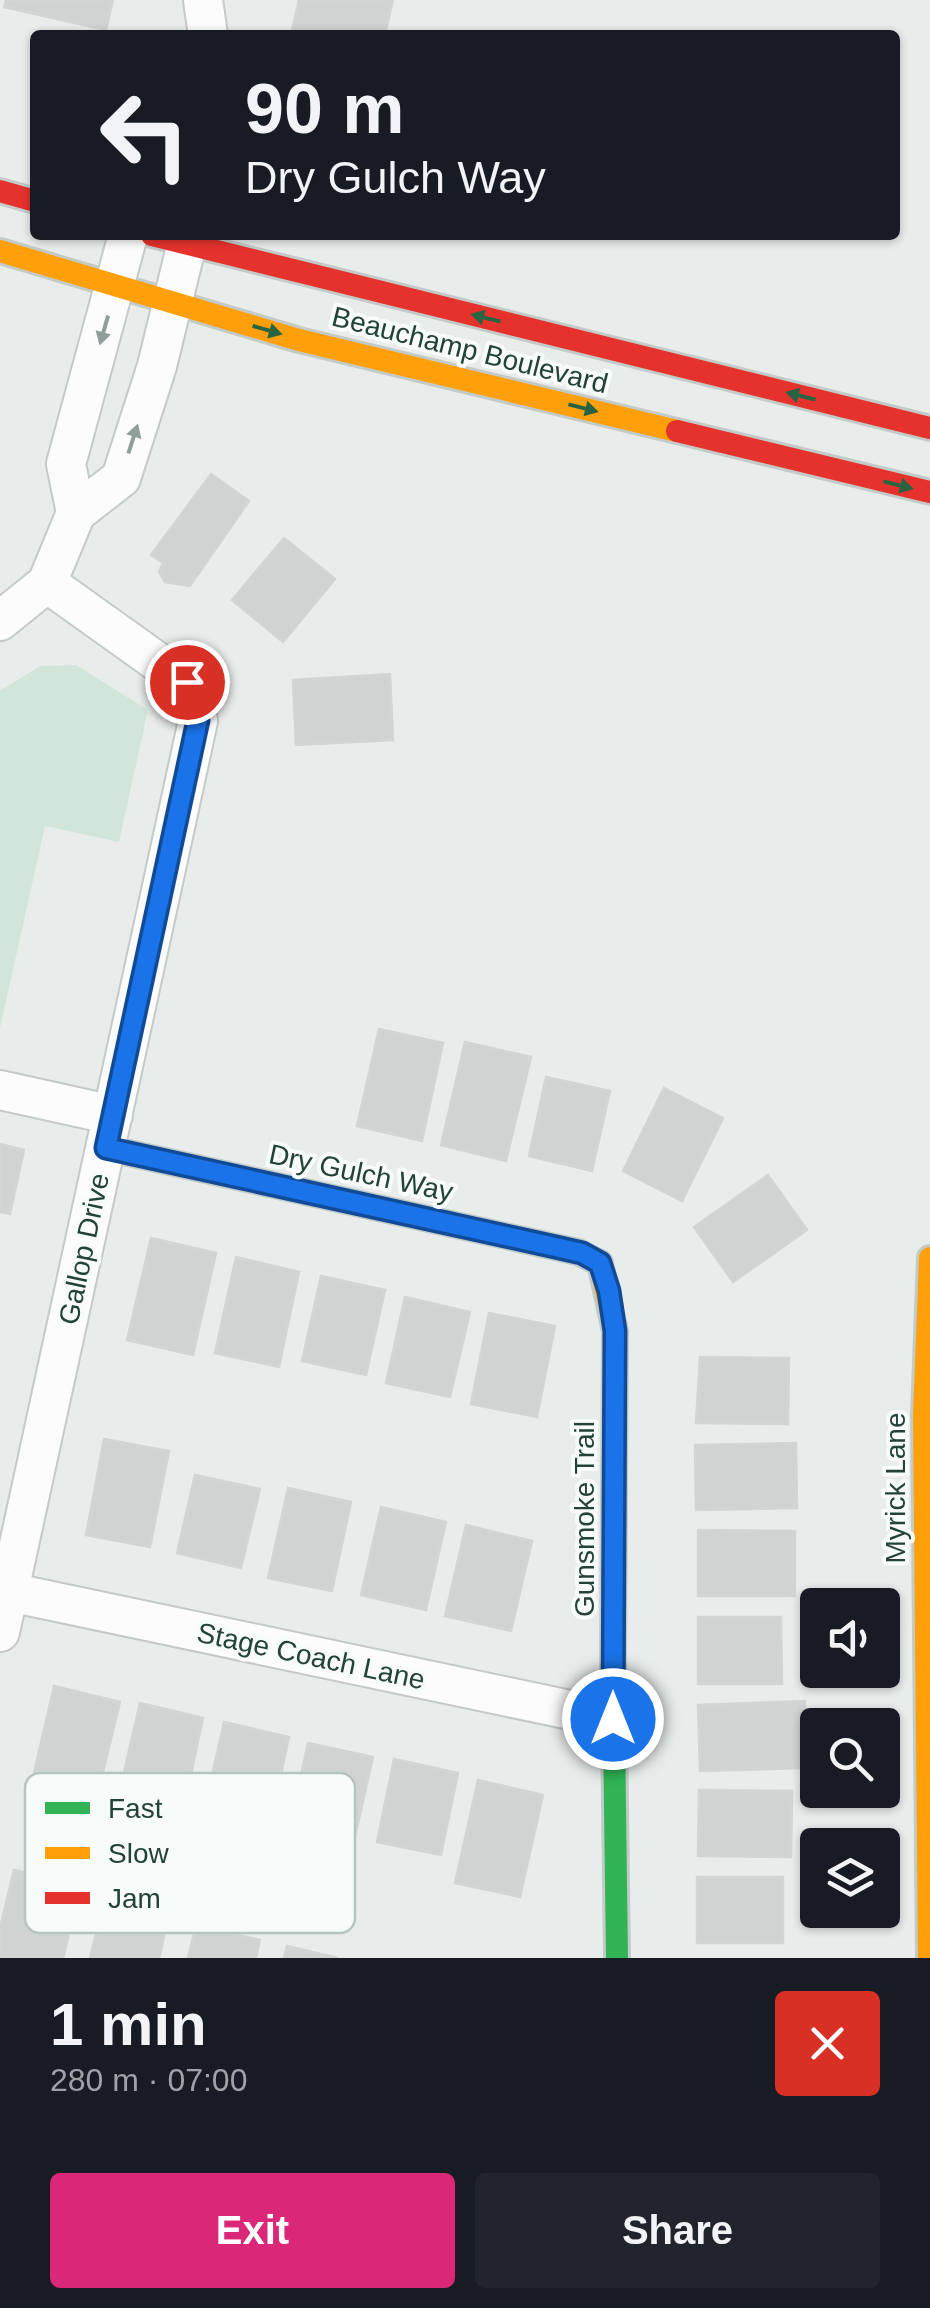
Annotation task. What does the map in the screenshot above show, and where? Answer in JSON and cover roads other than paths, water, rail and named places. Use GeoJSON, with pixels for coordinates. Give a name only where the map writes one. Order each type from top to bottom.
{"type":"FeatureCollection","features":[{"type":"Feature","properties":{"kind":"street"},"geometry":{"type":"LineString","coordinates":[[0,190],[30,199]]}},
{"type":"Feature","properties":{"kind":"street"},"geometry":{"type":"LineString","coordinates":[[76,513],[66,464],[127,240]]}},
{"type":"Feature","properties":{"kind":"street"},"geometry":{"type":"LineString","coordinates":[[0,621],[46,583],[76,513],[120,478],[174,303],[176,240]]}},
{"type":"Feature","properties":{"kind":"street","name":"Beauchamp Boulevard"},"geometry":{"type":"LineString","coordinates":[[184,240],[930,428]]}},
{"type":"Feature","properties":{"kind":"street","name":"Beauchamp Boulevard"},"geometry":{"type":"LineString","coordinates":[[0,251],[299,340],[930,492]]}},
{"type":"Feature","properties":{"kind":"street","name":"Gallop Drive"},"geometry":{"type":"LineString","coordinates":[[0,1632],[198,720],[196,702],[187,682],[46,583]]}},
{"type":"Feature","properties":{"kind":"street"},"geometry":{"type":"LineString","coordinates":[[0,1090],[110,1131]]}},
{"type":"Feature","properties":{"kind":"street","name":"Dry Gulch Way"},"geometry":{"type":"LineString","coordinates":[[110,1131],[568,1250],[600,1263]]}},
{"type":"Feature","properties":{"kind":"street","name":"Myrick Lane"},"geometry":{"type":"LineString","coordinates":[[929,1958],[924,1414],[930,1258]]}},
{"type":"Feature","properties":{"kind":"street","name":"Gunsmoke Trail"},"geometry":{"type":"LineString","coordinates":[[600,1263],[615,1331],[613,1719],[617,1958]]}},
{"type":"Feature","properties":{"kind":"street","name":"Stage Coach Lane"},"geometry":{"type":"LineString","coordinates":[[9,1592],[613,1719]]}}]}
